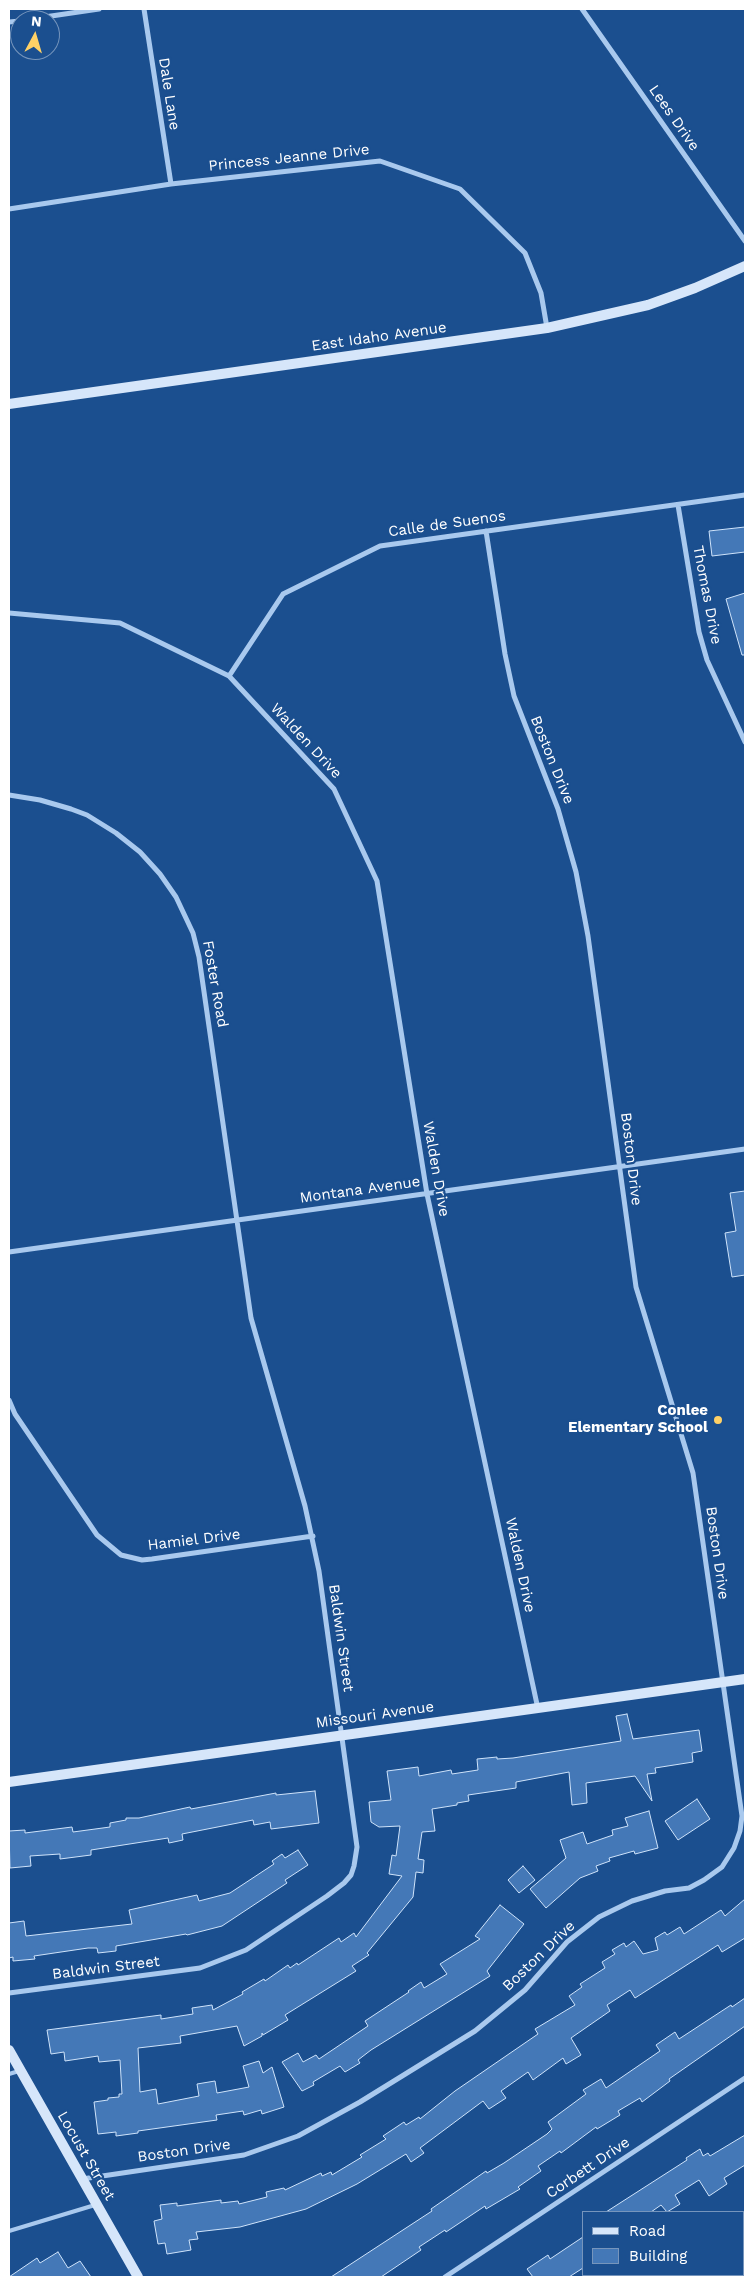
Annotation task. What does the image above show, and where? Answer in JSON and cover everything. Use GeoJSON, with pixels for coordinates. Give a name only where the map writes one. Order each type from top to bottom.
{"type":"FeatureCollection","features":[{"type":"Feature","properties":{"kind":"street"},"geometry":{"type":"LineString","coordinates":[[60,15],[99,9]]}},
{"type":"Feature","properties":{"kind":"street","name":"Dale Lane"},"geometry":{"type":"LineString","coordinates":[[144,9],[171,184]]}},
{"type":"Feature","properties":{"kind":"street","name":"Lees Drive"},"geometry":{"type":"LineString","coordinates":[[582,9],[745,241]]}},
{"type":"Feature","properties":{"kind":"street","name":"Princess Jeanne Drive"},"geometry":{"type":"LineString","coordinates":[[9,209],[171,184],[380,161],[460,189],[525,253],[541,294],[548,328]]}},
{"type":"Feature","properties":{"kind":"street","name":"East Idaho Avenue"},"geometry":{"type":"LineString","coordinates":[[9,404],[548,328],[648,305],[695,288],[745,266]]}},
{"type":"Feature","properties":{"kind":"street","name":"Calle de Suenos"},"geometry":{"type":"LineString","coordinates":[[229,676],[283,594],[380,546],[745,495]]}},
{"type":"Feature","properties":{"kind":"street","name":"Thomas Drive"},"geometry":{"type":"LineString","coordinates":[[678,505],[699,632],[707,660],[745,742]]}},
{"type":"Feature","properties":{"kind":"street","name":"Boston Drive"},"geometry":{"type":"LineString","coordinates":[[82,2179],[244,2155],[298,2136],[360,2102],[475,2031],[525,1990],[567,1942],[599,1917],[632,1901],[665,1891],[689,1888],[722,1867],[734,1848],[742,1816],[694,1473],[636,1287],[588,936],[576,872],[558,809],[514,696],[505,654],[486,531]]}},
{"type":"Feature","properties":{"kind":"street"},"geometry":{"type":"LineString","coordinates":[[9,613],[120,623],[229,676]]}},
{"type":"Feature","properties":{"kind":"street","name":"Walden Drive"},"geometry":{"type":"LineString","coordinates":[[229,676],[334,789],[377,881],[426,1194],[539,1709]]}},
{"type":"Feature","properties":{"kind":"street","name":"Foster Road"},"geometry":{"type":"LineString","coordinates":[[9,795],[56,804],[102,823],[129,843],[151,863],[179,903],[193,933],[199,957],[237,1220]]}},
{"type":"Feature","properties":{"kind":"street","name":"Montana Avenue"},"geometry":{"type":"LineString","coordinates":[[9,1252],[745,1149]]}},
{"type":"Feature","properties":{"kind":"street","name":"Baldwin Street"},"geometry":{"type":"LineString","coordinates":[[9,1993],[200,1968],[246,1950],[336,1890],[351,1875],[357,1857],[319,1571],[312,1536],[255,1334],[237,1220]]}},
{"type":"Feature","properties":{"kind":"street","name":"Hamiel Drive"},"geometry":{"type":"LineString","coordinates":[[9,1400],[15,1414],[97,1535],[121,1555],[142,1560],[312,1536]]}},
{"type":"Feature","properties":{"kind":"street","name":"Missouri Avenue"},"geometry":{"type":"LineString","coordinates":[[9,1782],[745,1679]]}},
{"type":"Feature","properties":{"kind":"street","name":"Locust Street"},"geometry":{"type":"LineString","coordinates":[[9,2050],[138,2277]]}},
{"type":"Feature","properties":{"kind":"street","name":"Corbett Drive"},"geometry":{"type":"LineString","coordinates":[[445,2277],[745,2078]]}},
{"type":"Feature","properties":{"kind":"lane"},"geometry":{"type":"LineString","coordinates":[[9,2074],[20,2070]]}},
{"type":"Feature","properties":{"kind":"lane"},"geometry":{"type":"LineString","coordinates":[[9,2231],[97,2205]]}},
{"type":"Feature","properties":{"kind":"building"},"geometry":{"type":"Polygon","coordinates":[[[745,527],[745,552],[712,556],[709,531],[745,527]]]}},
{"type":"Feature","properties":{"kind":"building"},"geometry":{"type":"Polygon","coordinates":[[[745,593],[745,655],[742,655],[726,599],[745,593]]]}},
{"type":"Feature","properties":{"kind":"building"},"geometry":{"type":"Polygon","coordinates":[[[745,1191],[745,1275],[732,1277],[725,1233],[736,1231],[730,1193],[745,1191]]]}},
{"type":"Feature","properties":{"kind":"building"},"geometry":{"type":"Polygon","coordinates":[[[627,1714],[633,1739],[699,1730],[702,1751],[692,1753],[693,1762],[655,1768],[656,1773],[647,1774],[652,1801],[635,1776],[586,1783],[587,1803],[572,1805],[569,1772],[516,1782],[516,1788],[468,1795],[469,1801],[432,1809],[435,1831],[422,1832],[418,1859],[424,1860],[423,1873],[416,1872],[413,1897],[367,1953],[369,1955],[352,1966],[356,1971],[285,2015],[288,2020],[263,2035],[262,2033],[262,2036],[244,2046],[237,2026],[180,2036],[181,2043],[138,2048],[140,2092],[156,2089],[158,2104],[199,2096],[197,2084],[215,2081],[217,2093],[249,2087],[243,2066],[259,2061],[263,2073],[272,2067],[284,2107],[262,2114],[261,2110],[244,2115],[243,2111],[216,2115],[217,2120],[138,2131],[138,2133],[116,2136],[116,2132],[98,2134],[94,2102],[119,2097],[119,2094],[122,2094],[120,2060],[99,2062],[98,2056],[65,2061],[64,2052],[51,2054],[47,2030],[161,2015],[161,2019],[193,2014],[192,2008],[212,2005],[213,2010],[243,1994],[242,1992],[264,1979],[265,1981],[288,1965],[290,1968],[297,1963],[298,1965],[339,1938],[341,1942],[354,1933],[356,1937],[402,1876],[389,1874],[392,1855],[396,1856],[400,1826],[379,1827],[371,1822],[369,1802],[391,1800],[387,1771],[418,1767],[419,1776],[451,1770],[452,1774],[478,1770],[477,1759],[513,1758],[621,1741],[616,1716],[627,1714]]]}},
{"type":"Feature","properties":{"kind":"building"},"geometry":{"type":"Polygon","coordinates":[[[315,1791],[319,1823],[271,1829],[270,1822],[254,1825],[253,1820],[182,1834],[183,1840],[169,1843],[168,1838],[91,1850],[91,1855],[60,1859],[60,1854],[30,1856],[31,1866],[10,1868],[9,1831],[25,1830],[25,1833],[72,1827],[73,1832],[110,1827],[110,1823],[126,1820],[126,1818],[139,1818],[190,1807],[191,1809],[276,1793],[276,1795],[315,1791]]]}},
{"type":"Feature","properties":{"kind":"building"},"geometry":{"type":"Polygon","coordinates":[[[697,1799],[710,1819],[678,1840],[665,1821],[697,1799]]]}},
{"type":"Feature","properties":{"kind":"building"},"geometry":{"type":"Polygon","coordinates":[[[649,1811],[658,1848],[635,1854],[634,1851],[609,1858],[610,1861],[596,1866],[598,1871],[580,1878],[546,1908],[530,1889],[566,1858],[560,1840],[583,1832],[587,1844],[613,1835],[612,1830],[628,1826],[625,1818],[649,1811]]]}},
{"type":"Feature","properties":{"kind":"building"},"geometry":{"type":"Polygon","coordinates":[[[298,1850],[308,1865],[285,1880],[287,1883],[222,1926],[187,1935],[116,1946],[116,1951],[98,1953],[97,1948],[88,1948],[34,1956],[35,1959],[13,1961],[13,1957],[9,1958],[9,1923],[24,1921],[26,1936],[132,1924],[129,1910],[197,1895],[199,1901],[230,1893],[274,1864],[272,1861],[282,1854],[285,1858],[298,1850]]]}},
{"type":"Feature","properties":{"kind":"building"},"geometry":{"type":"Polygon","coordinates":[[[523,1866],[535,1880],[519,1893],[508,1880],[523,1866]]]}},
{"type":"Feature","properties":{"kind":"building"},"geometry":{"type":"Polygon","coordinates":[[[745,1899],[745,1938],[722,1952],[718,1945],[635,1998],[630,1990],[607,2005],[610,2011],[571,2038],[581,2055],[566,2064],[563,2058],[533,2080],[528,2072],[501,2091],[506,2098],[489,2109],[483,2101],[420,2148],[424,2153],[411,2162],[406,2154],[357,2184],[306,2209],[240,2227],[196,2232],[198,2239],[189,2240],[191,2250],[167,2254],[165,2243],[158,2244],[154,2221],[162,2219],[160,2205],[177,2203],[177,2206],[221,2200],[221,2203],[238,2201],[239,2204],[267,2197],[266,2192],[284,2188],[285,2190],[321,2173],[322,2176],[331,2172],[332,2175],[362,2157],[360,2155],[386,2139],[383,2136],[404,2122],[406,2125],[419,2117],[420,2119],[455,2091],[538,2034],[535,2029],[575,2005],[569,1996],[582,1987],[580,1984],[605,1968],[602,1962],[615,1954],[612,1950],[624,1943],[626,1947],[634,1941],[643,1954],[658,1950],[655,1938],[665,1932],[667,1935],[680,1927],[684,1934],[721,1910],[725,1916],[745,1899]]]}},
{"type":"Feature","properties":{"kind":"building"},"geometry":{"type":"Polygon","coordinates":[[[500,1905],[524,1924],[487,1971],[490,1976],[371,2050],[358,2060],[360,2063],[345,2072],[340,2066],[313,2082],[314,2085],[302,2091],[282,2062],[298,2053],[303,2062],[316,2055],[319,2059],[368,2026],[365,2021],[421,1982],[424,1988],[447,1974],[440,1964],[480,1939],[475,1936],[500,1905]]]}},
{"type":"Feature","properties":{"kind":"building"},"geometry":{"type":"Polygon","coordinates":[[[745,1998],[745,2026],[669,2079],[670,2081],[642,2102],[640,2098],[618,2111],[620,2115],[597,2129],[596,2127],[561,2153],[560,2151],[538,2166],[541,2171],[518,2187],[520,2189],[486,2209],[485,2206],[446,2232],[445,2230],[419,2247],[421,2250],[381,2277],[331,2277],[432,2211],[431,2209],[486,2171],[487,2173],[504,2163],[547,2134],[552,2129],[548,2122],[586,2094],[583,2090],[601,2079],[606,2088],[660,2051],[656,2045],[675,2032],[679,2039],[745,1998]]]}},
{"type":"Feature","properties":{"kind":"building"},"geometry":{"type":"Polygon","coordinates":[[[745,2135],[745,2165],[724,2178],[727,2184],[709,2196],[699,2180],[675,2195],[680,2204],[669,2211],[666,2211],[661,2205],[652,2211],[608,2211],[687,2160],[686,2158],[700,2149],[703,2156],[708,2153],[710,2156],[745,2135]]]}},
{"type":"Feature","properties":{"kind":"building"},"geometry":{"type":"Polygon","coordinates":[[[582,2238],[582,2269],[569,2277],[533,2277],[527,2269],[548,2255],[550,2259],[582,2238]]]}},
{"type":"Feature","properties":{"kind":"building"},"geometry":{"type":"Polygon","coordinates":[[[58,2252],[68,2268],[80,2261],[91,2277],[9,2277],[37,2258],[40,2263],[58,2252]]]}},
{"type":"Feature","properties":{"kind":"place","name":"Conlee Elementary School"},"geometry":{"type":"Point","coordinates":[718,1420]}}]}
